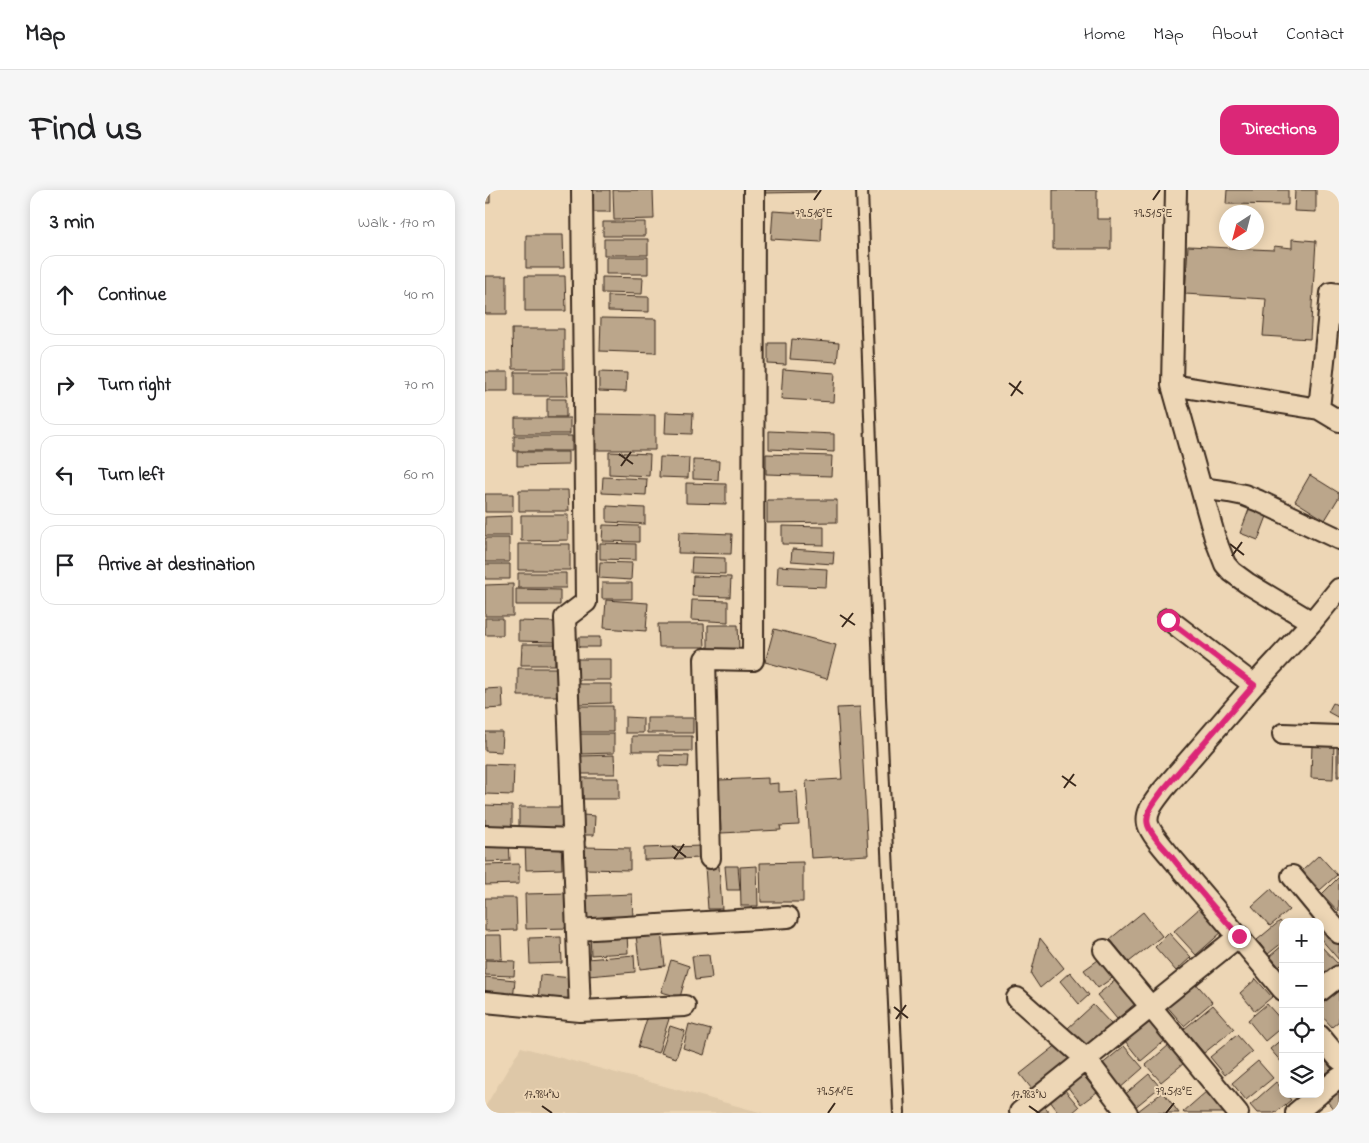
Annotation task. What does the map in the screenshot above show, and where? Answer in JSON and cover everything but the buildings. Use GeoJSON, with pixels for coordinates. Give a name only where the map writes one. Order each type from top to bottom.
{"type":"FeatureCollection","features":[{"type":"Feature","properties":{"kind":"street"},"geometry":{"type":"LineString","coordinates":[[580,1011],[565,618],[586,602],[583,190]]}},
{"type":"Feature","properties":{"kind":"street"},"geometry":{"type":"LineString","coordinates":[[709,858],[705,659],[753,660],[754,190]]}},
{"type":"Feature","properties":{"kind":"street"},"geometry":{"type":"LineString","coordinates":[[1176,190],[1172,385],[1215,538],[1225,564],[1232,572],[1312,622]]}},
{"type":"Feature","properties":{"kind":"street"},"geometry":{"type":"LineString","coordinates":[[1319,409],[1331,293],[1339,294]]}},
{"type":"Feature","properties":{"kind":"street"},"geometry":{"type":"LineString","coordinates":[[1172,385],[1319,409],[1339,421]]}},
{"type":"Feature","properties":{"kind":"street"},"geometry":{"type":"LineString","coordinates":[[1201,488],[1229,492],[1259,501],[1339,539]]}},
{"type":"Feature","properties":{"kind":"street"},"geometry":{"type":"LineString","coordinates":[[1279,985],[1156,838],[1148,825],[1147,815],[1163,790],[1339,589]]}},
{"type":"Feature","properties":{"kind":"street"},"geometry":{"type":"LineString","coordinates":[[1168,620],[1254,685]]}},
{"type":"Feature","properties":{"kind":"street"},"geometry":{"type":"LineString","coordinates":[[1283,734],[1339,736]]}},
{"type":"Feature","properties":{"kind":"street"},"geometry":{"type":"LineString","coordinates":[[485,836],[574,839]]}},
{"type":"Feature","properties":{"kind":"street"},"geometry":{"type":"LineString","coordinates":[[1292,876],[1339,932]]}},
{"type":"Feature","properties":{"kind":"street"},"geometry":{"type":"LineString","coordinates":[[577,930],[788,917]]}},
{"type":"Feature","properties":{"kind":"street"},"geometry":{"type":"LineString","coordinates":[[1020,1112],[1239,936]]}},
{"type":"Feature","properties":{"kind":"street"},"geometry":{"type":"LineString","coordinates":[[1104,950],[1238,1113]]}},
{"type":"Feature","properties":{"kind":"street"},"geometry":{"type":"LineString","coordinates":[[1324,988],[1339,976]]}},
{"type":"Feature","properties":{"kind":"street"},"geometry":{"type":"LineString","coordinates":[[1017,998],[1085,1059],[1127,1113]]}},
{"type":"Feature","properties":{"kind":"street"},"geometry":{"type":"LineString","coordinates":[[485,1002],[580,1011],[685,1006]]}},
{"type":"Feature","properties":{"kind":"street"},"geometry":{"type":"LineString","coordinates":[[1324,1041],[1339,1059]]}},
{"type":"Feature","properties":{"kind":"street"},"geometry":{"type":"LineString","coordinates":[[1324,1090],[1339,1078]]}},
{"type":"Feature","properties":{"kind":"street"},"geometry":{"type":"LineString","coordinates":[[1296,1113],[1314,1098]]}},
{"type":"Feature","properties":{"kind":"lane"},"geometry":{"type":"LineString","coordinates":[[862,190],[880,698],[899,1113]]}},
{"type":"Feature","properties":{"kind":"shaded area"},"geometry":{"type":"Polygon","coordinates":[[[521,1047],[763,1113],[485,1113],[485,1107],[521,1047]]]}},
{"type":"Feature","properties":{"kind":"route"},"geometry":{"type":"LineString","coordinates":[[1168,620],[1254,685],[1163,790],[1147,815],[1148,825],[1156,838],[1239,936]]}}]}
